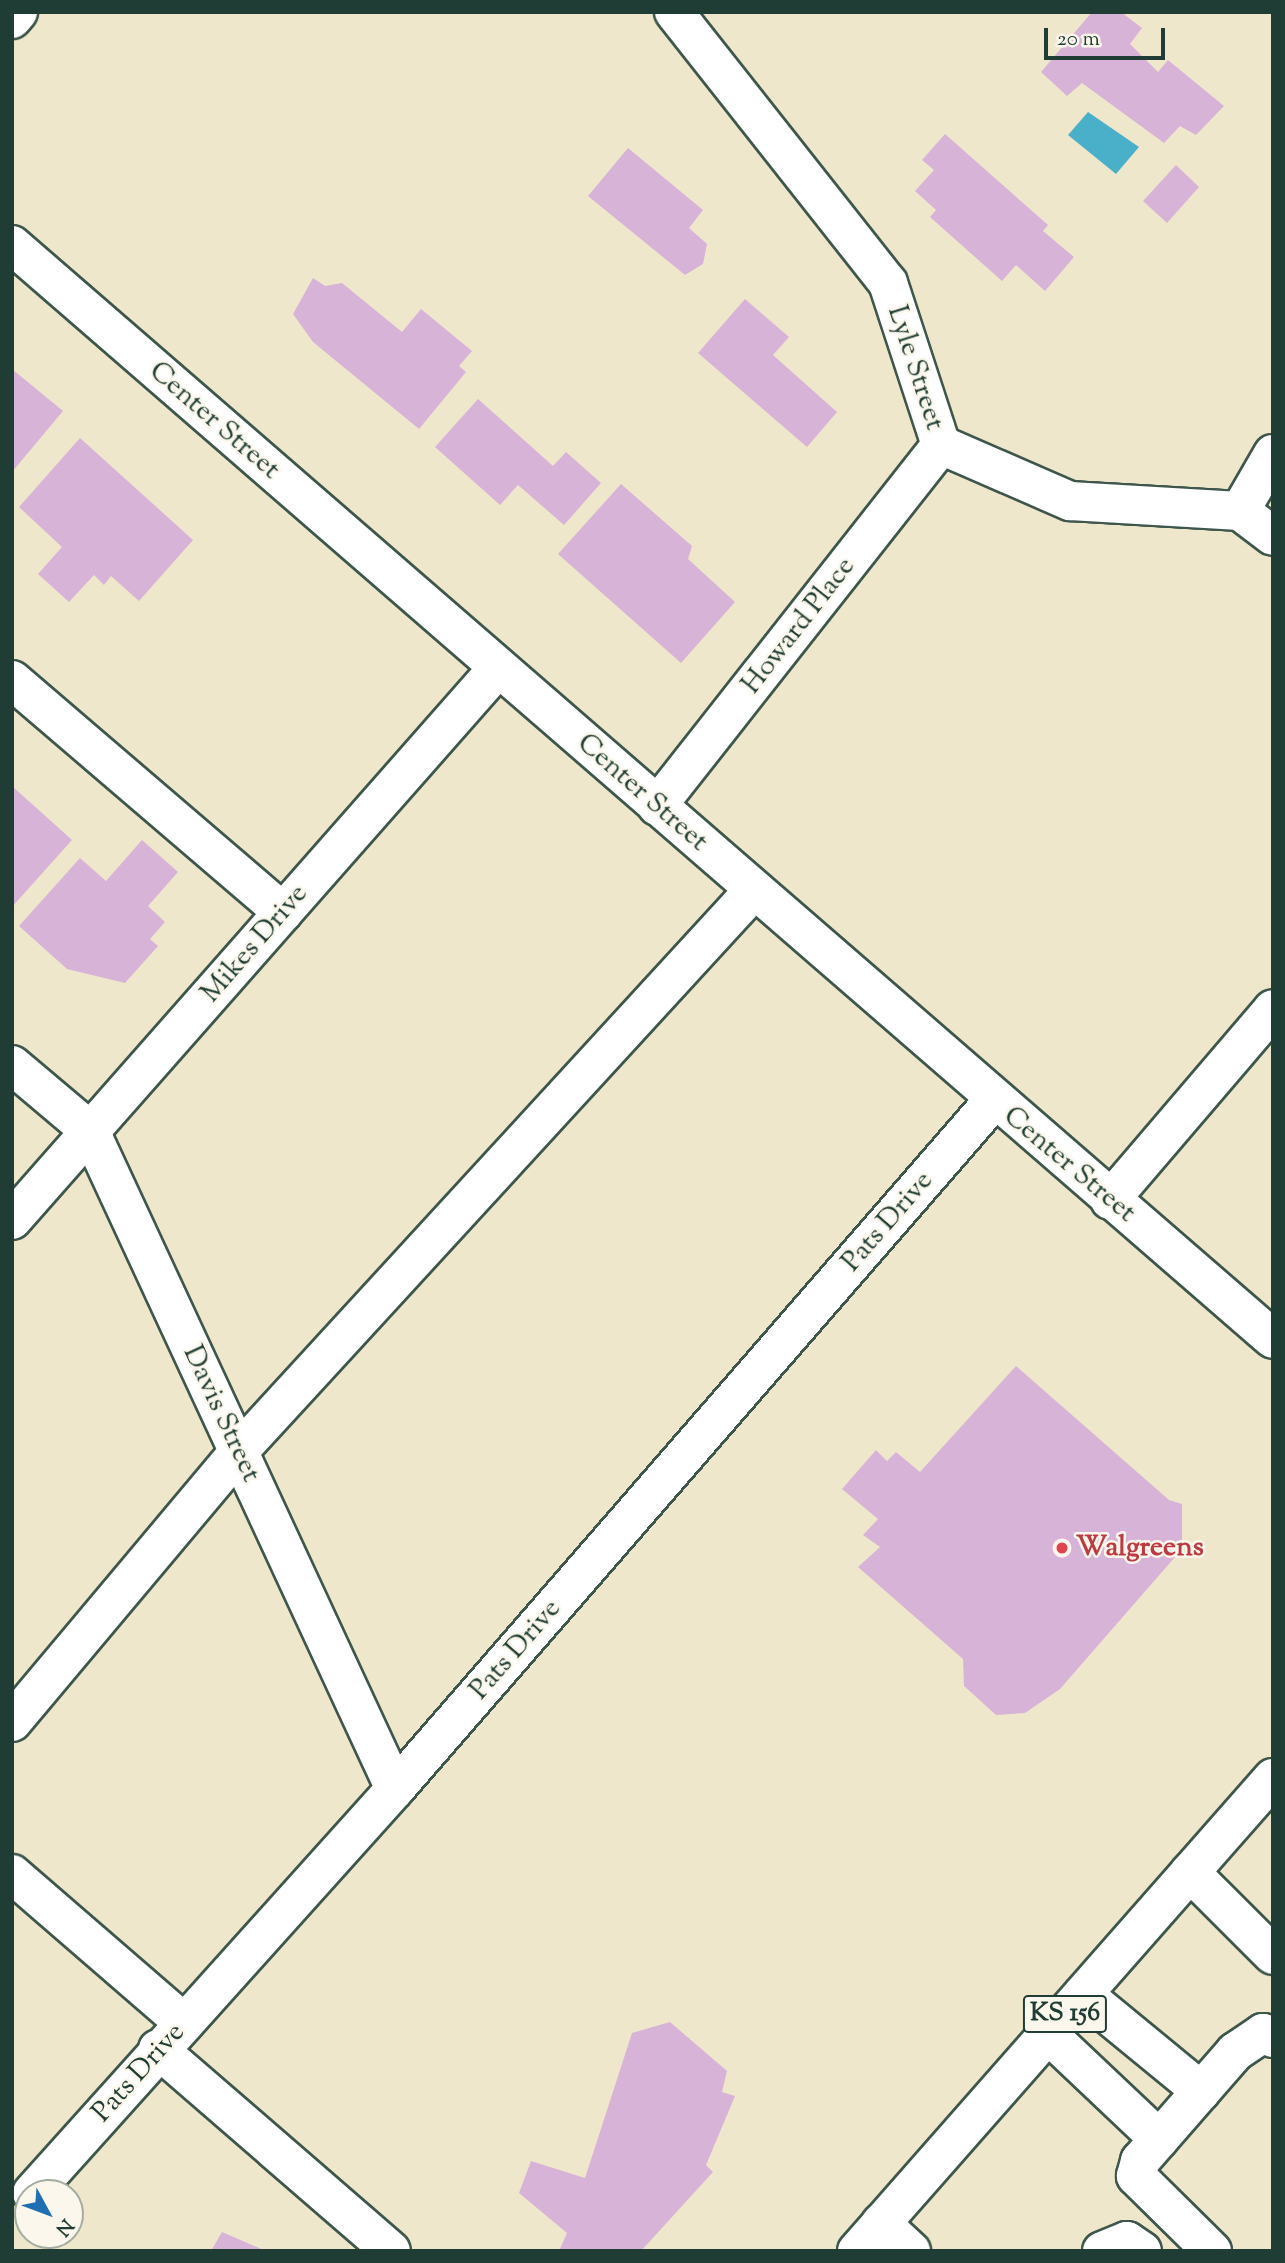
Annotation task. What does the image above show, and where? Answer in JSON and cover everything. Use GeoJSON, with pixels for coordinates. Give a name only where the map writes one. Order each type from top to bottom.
{"type":"FeatureCollection","features":[{"type":"Feature","properties":{"kind":"street"},"geometry":{"type":"LineString","coordinates":[[12,19],[18,12]]}},
{"type":"Feature","properties":{"kind":"street","name":"Lyle Street"},"geometry":{"type":"LineString","coordinates":[[674,12],[888,283],[941,446],[1070,501],[1240,511]]}},
{"type":"Feature","properties":{"kind":"street","name":"Center Street"},"geometry":{"type":"LineString","coordinates":[[12,245],[993,1101],[1273,1339]]}},
{"type":"Feature","properties":{"kind":"street","name":"Howard Place"},"geometry":{"type":"LineString","coordinates":[[657,806],[941,446]]}},
{"type":"Feature","properties":{"kind":"street"},"geometry":{"type":"LineString","coordinates":[[1273,454],[1240,511],[1273,536]]}},
{"type":"Feature","properties":{"kind":"street","name":"Mikes Drive"},"geometry":{"type":"LineString","coordinates":[[12,1220],[498,668]]}},
{"type":"Feature","properties":{"kind":"street"},"geometry":{"type":"LineString","coordinates":[[12,680],[283,912]]}},
{"type":"Feature","properties":{"kind":"street"},"geometry":{"type":"LineString","coordinates":[[12,1723],[239,1451],[753,891]]}},
{"type":"Feature","properties":{"kind":"street"},"geometry":{"type":"LineString","coordinates":[[1111,1200],[1273,1009]]}},
{"type":"Feature","properties":{"kind":"street","name":"Davis Street"},"geometry":{"type":"LineString","coordinates":[[12,1065],[90,1131],[395,1789]]}},
{"type":"Feature","properties":{"kind":"street","name":"Pats Drive"},"geometry":{"type":"LineString","coordinates":[[44,2179],[395,1789],[993,1101]]}},
{"type":"Feature","properties":{"kind":"street","name":"KS 156"},"geometry":{"type":"LineString","coordinates":[[869,2237],[1273,1778]]}},
{"type":"Feature","properties":{"kind":"street"},"geometry":{"type":"LineString","coordinates":[[1191,1872],[1273,1955]]}},
{"type":"Feature","properties":{"kind":"street"},"geometry":{"type":"LineString","coordinates":[[12,1874],[171,2036],[391,2251]]}},
{"type":"Feature","properties":{"kind":"street"},"geometry":{"type":"LineString","coordinates":[[1083,1994],[1201,2091]]}},
{"type":"Feature","properties":{"kind":"street"},"geometry":{"type":"LineString","coordinates":[[1212,2251],[1136,2176],[1160,2139],[1235,2053],[1263,2033],[1273,2038]]}},
{"type":"Feature","properties":{"kind":"street"},"geometry":{"type":"LineString","coordinates":[[1048,2034],[1160,2139]]}},
{"type":"Feature","properties":{"kind":"street"},"geometry":{"type":"LineString","coordinates":[[869,2237],[912,2251]]}},
{"type":"Feature","properties":{"kind":"street"},"geometry":{"type":"LineString","coordinates":[[1102,2251],[1127,2241],[1142,2251]]}},
{"type":"Feature","properties":{"kind":"water"},"geometry":{"type":"Polygon","coordinates":[[[1088,112],[1139,147],[1116,174],[1068,135],[1088,112]]]}},
{"type":"Feature","properties":{"kind":"building"},"geometry":{"type":"Polygon","coordinates":[[[1092,12],[1121,12],[1142,28],[1130,44],[1158,72],[1168,60],[1224,106],[1196,135],[1180,126],[1164,143],[1082,83],[1067,96],[1041,72],[1092,12]]]}},
{"type":"Feature","properties":{"kind":"building"},"geometry":{"type":"Polygon","coordinates":[[[945,134],[1048,225],[1043,231],[1074,257],[1045,291],[1016,265],[1002,281],[930,217],[936,210],[915,191],[934,170],[922,160],[945,134]]]}},
{"type":"Feature","properties":{"kind":"building"},"geometry":{"type":"Polygon","coordinates":[[[628,148],[703,210],[689,228],[707,244],[703,264],[685,275],[588,196],[628,148]]]}},
{"type":"Feature","properties":{"kind":"building"},"geometry":{"type":"Polygon","coordinates":[[[1176,165],[1199,187],[1167,223],[1143,201],[1176,165]]]}},
{"type":"Feature","properties":{"kind":"building"},"geometry":{"type":"Polygon","coordinates":[[[313,278],[325,286],[342,283],[402,332],[421,309],[472,351],[459,366],[466,372],[419,429],[313,342],[293,314],[313,278]]]}},
{"type":"Feature","properties":{"kind":"building"},"geometry":{"type":"Polygon","coordinates":[[[745,299],[789,337],[773,355],[837,412],[807,447],[698,353],[745,299]]]}},
{"type":"Feature","properties":{"kind":"building"},"geometry":{"type":"Polygon","coordinates":[[[12,369],[63,411],[12,472],[12,369]]]}},
{"type":"Feature","properties":{"kind":"building"},"geometry":{"type":"Polygon","coordinates":[[[478,399],[553,466],[566,452],[601,483],[564,525],[518,485],[500,505],[435,447],[478,399]]]}},
{"type":"Feature","properties":{"kind":"building"},"geometry":{"type":"Polygon","coordinates":[[[80,438],[193,540],[139,601],[111,576],[104,585],[94,575],[69,602],[38,574],[62,547],[19,507],[80,438]]]}},
{"type":"Feature","properties":{"kind":"building"},"geometry":{"type":"Polygon","coordinates":[[[621,484],[692,546],[688,559],[735,602],[681,663],[558,554],[621,484]]]}},
{"type":"Feature","properties":{"kind":"building"},"geometry":{"type":"Polygon","coordinates":[[[12,786],[72,840],[12,907],[12,786]]]}},
{"type":"Feature","properties":{"kind":"building"},"geometry":{"type":"Polygon","coordinates":[[[142,840],[178,872],[148,906],[165,922],[150,939],[158,946],[125,983],[67,969],[19,926],[80,858],[106,881],[142,840]]]}},
{"type":"Feature","properties":{"kind":"building"},"geometry":{"type":"Polygon","coordinates":[[[1016,1366],[1169,1500],[1182,1504],[1182,1549],[1060,1689],[1025,1713],[996,1715],[964,1686],[963,1659],[858,1567],[880,1547],[863,1535],[878,1519],[842,1489],[876,1450],[887,1461],[896,1452],[920,1472],[1016,1366]]]}},
{"type":"Feature","properties":{"kind":"building"},"geometry":{"type":"Polygon","coordinates":[[[670,2022],[727,2071],[722,2092],[735,2096],[706,2165],[713,2172],[641,2251],[559,2251],[567,2233],[519,2193],[531,2161],[585,2178],[632,2033],[670,2022]]]}},
{"type":"Feature","properties":{"kind":"building"},"geometry":{"type":"Polygon","coordinates":[[[222,2232],[266,2251],[211,2251],[222,2232]]]}},
{"type":"Feature","properties":{"kind":"place","name":"Walgreens"},"geometry":{"type":"Point","coordinates":[1062,1548]}}]}
